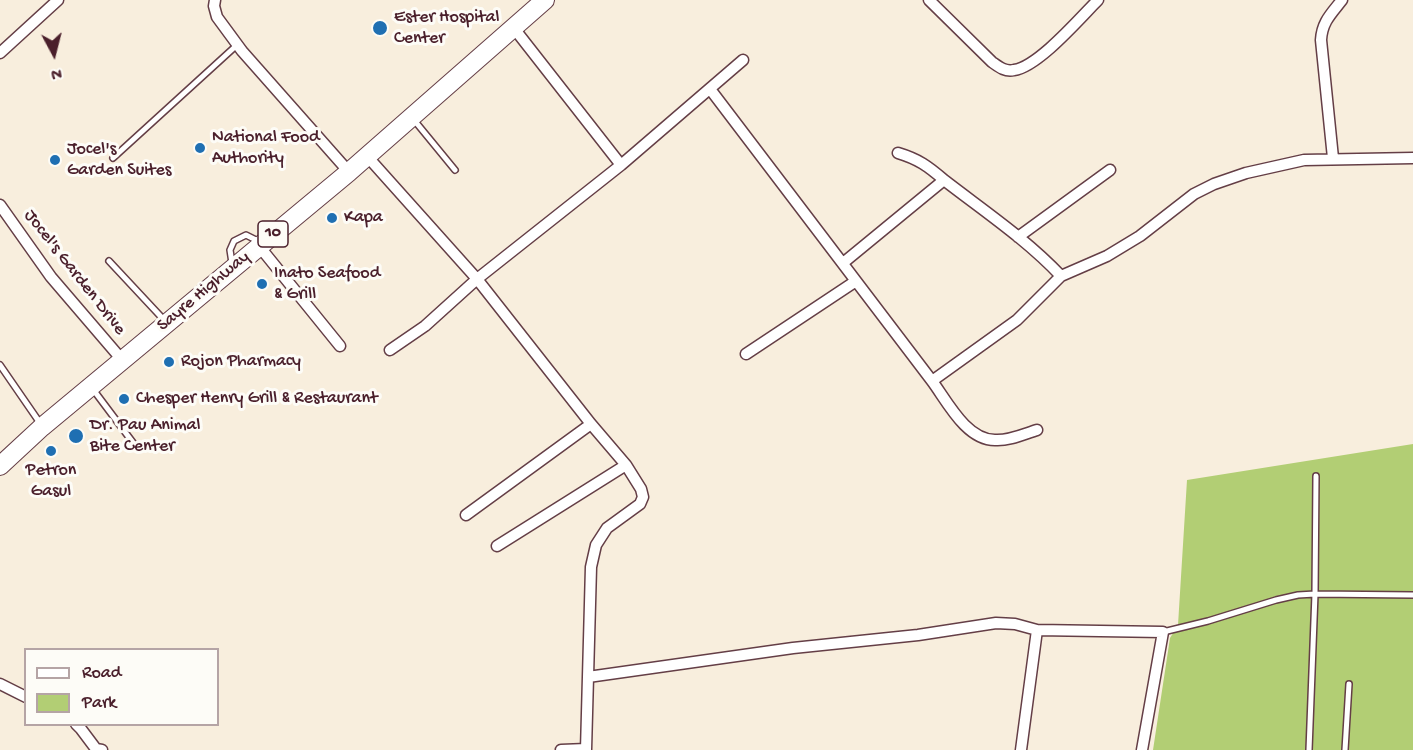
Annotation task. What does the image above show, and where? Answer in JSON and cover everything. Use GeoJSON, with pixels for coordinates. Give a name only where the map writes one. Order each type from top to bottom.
{"type":"FeatureCollection","features":[{"type":"Feature","properties":{"kind":"highway","name":"Sayre Highway"},"geometry":{"type":"LineString","coordinates":[[0,466],[42,427],[349,172],[544,0]]}},
{"type":"Feature","properties":{"kind":"street"},"geometry":{"type":"LineString","coordinates":[[0,53],[58,0]]}},
{"type":"Feature","properties":{"kind":"street"},"geometry":{"type":"LineString","coordinates":[[215,0],[217,17],[237,45],[349,172]]}},
{"type":"Feature","properties":{"kind":"street"},"geometry":{"type":"LineString","coordinates":[[929,0],[992,62],[1002,69],[1012,71],[1022,68],[1041,56],[1098,0]]}},
{"type":"Feature","properties":{"kind":"street"},"geometry":{"type":"LineString","coordinates":[[1333,158],[1321,40],[1326,20],[1342,0]]}},
{"type":"Feature","properties":{"kind":"street"},"geometry":{"type":"LineString","coordinates":[[513,27],[621,165]]}},
{"type":"Feature","properties":{"kind":"street"},"geometry":{"type":"LineString","coordinates":[[390,350],[425,326],[477,279],[621,165],[742,60]]}},
{"type":"Feature","properties":{"kind":"street"},"geometry":{"type":"LineString","coordinates":[[710,89],[963,424],[977,436],[994,441],[1036,430]]}},
{"type":"Feature","properties":{"kind":"street"},"geometry":{"type":"LineString","coordinates":[[898,153],[924,163],[1037,252],[1061,276]]}},
{"type":"Feature","properties":{"kind":"street"},"geometry":{"type":"LineString","coordinates":[[366,155],[477,279],[626,465],[641,489],[643,497],[640,504],[607,528],[596,544],[590,580],[586,749],[561,750]]}},
{"type":"Feature","properties":{"kind":"street"},"geometry":{"type":"LineString","coordinates":[[932,381],[1017,320],[1061,276],[1107,256],[1140,236],[1194,194],[1214,184],[1246,173],[1304,160],[1413,158]]}},
{"type":"Feature","properties":{"kind":"street"},"geometry":{"type":"LineString","coordinates":[[1018,237],[1110,170]]}},
{"type":"Feature","properties":{"kind":"street"},"geometry":{"type":"LineString","coordinates":[[843,263],[944,180]]}},
{"type":"Feature","properties":{"kind":"street","name":"Jocel's Garden Drive"},"geometry":{"type":"LineString","coordinates":[[0,205],[51,277],[123,361]]}},
{"type":"Feature","properties":{"kind":"street"},"geometry":{"type":"LineString","coordinates":[[261,245],[340,346]]}},
{"type":"Feature","properties":{"kind":"street"},"geometry":{"type":"LineString","coordinates":[[746,354],[856,280]]}},
{"type":"Feature","properties":{"kind":"street"},"geometry":{"type":"LineString","coordinates":[[466,515],[591,424]]}},
{"type":"Feature","properties":{"kind":"street"},"geometry":{"type":"LineString","coordinates":[[497,546],[626,465]]}},
{"type":"Feature","properties":{"kind":"street"},"geometry":{"type":"LineString","coordinates":[[588,677],[793,648],[918,635],[996,623],[1015,624],[1037,630],[1163,632],[1142,750]]}},
{"type":"Feature","properties":{"kind":"street"},"geometry":{"type":"LineString","coordinates":[[1021,750],[1037,630]]}},
{"type":"Feature","properties":{"kind":"street"},"geometry":{"type":"LineString","coordinates":[[0,684],[24,696]]}},
{"type":"Feature","properties":{"kind":"street"},"geometry":{"type":"LineString","coordinates":[[78,726],[97,750]]}},
{"type":"Feature","properties":{"kind":"lane"},"geometry":{"type":"LineString","coordinates":[[113,158],[237,45]]}},
{"type":"Feature","properties":{"kind":"lane"},"geometry":{"type":"LineString","coordinates":[[411,116],[455,170]]}},
{"type":"Feature","properties":{"kind":"lane"},"geometry":{"type":"LineString","coordinates":[[109,261],[167,324]]}},
{"type":"Feature","properties":{"kind":"lane"},"geometry":{"type":"LineString","coordinates":[[0,365],[42,427]]}},
{"type":"Feature","properties":{"kind":"lane"},"geometry":{"type":"LineString","coordinates":[[91,387],[135,444]]}},
{"type":"Feature","properties":{"kind":"lane"},"geometry":{"type":"LineString","coordinates":[[1309,750],[1315,594],[1316,476]]}},
{"type":"Feature","properties":{"kind":"lane"},"geometry":{"type":"LineString","coordinates":[[1163,632],[1298,595],[1413,595]]}},
{"type":"Feature","properties":{"kind":"lane"},"geometry":{"type":"LineString","coordinates":[[1345,750],[1349,684]]}},
{"type":"Feature","properties":{"kind":"green space"},"geometry":{"type":"Polygon","coordinates":[[[1413,444],[1413,750],[1153,750],[1170,638],[1178,625],[1187,480],[1413,444]]]}},
{"type":"Feature","properties":{"kind":"place","name":"Ester Hospital Center"},"geometry":{"type":"Point","coordinates":[380,28]}},
{"type":"Feature","properties":{"kind":"place","name":"National Food Authority"},"geometry":{"type":"Point","coordinates":[200,148]}},
{"type":"Feature","properties":{"kind":"place","name":"Jocel's Garden Suites"},"geometry":{"type":"Point","coordinates":[55,160]}},
{"type":"Feature","properties":{"kind":"place","name":"Kapa"},"geometry":{"type":"Point","coordinates":[332,218]}},
{"type":"Feature","properties":{"kind":"place","name":"Inato Seafood & Grill"},"geometry":{"type":"Point","coordinates":[262,284]}},
{"type":"Feature","properties":{"kind":"place","name":"Rojon Pharmacy"},"geometry":{"type":"Point","coordinates":[169,362]}},
{"type":"Feature","properties":{"kind":"place","name":"Chesper Henry Grill & Restaurant"},"geometry":{"type":"Point","coordinates":[124,399]}},
{"type":"Feature","properties":{"kind":"place","name":"Dr. Pau Animal Bite Center"},"geometry":{"type":"Point","coordinates":[76,436]}},
{"type":"Feature","properties":{"kind":"place","name":"Petron Gasul"},"geometry":{"type":"Point","coordinates":[51,451]}}]}
